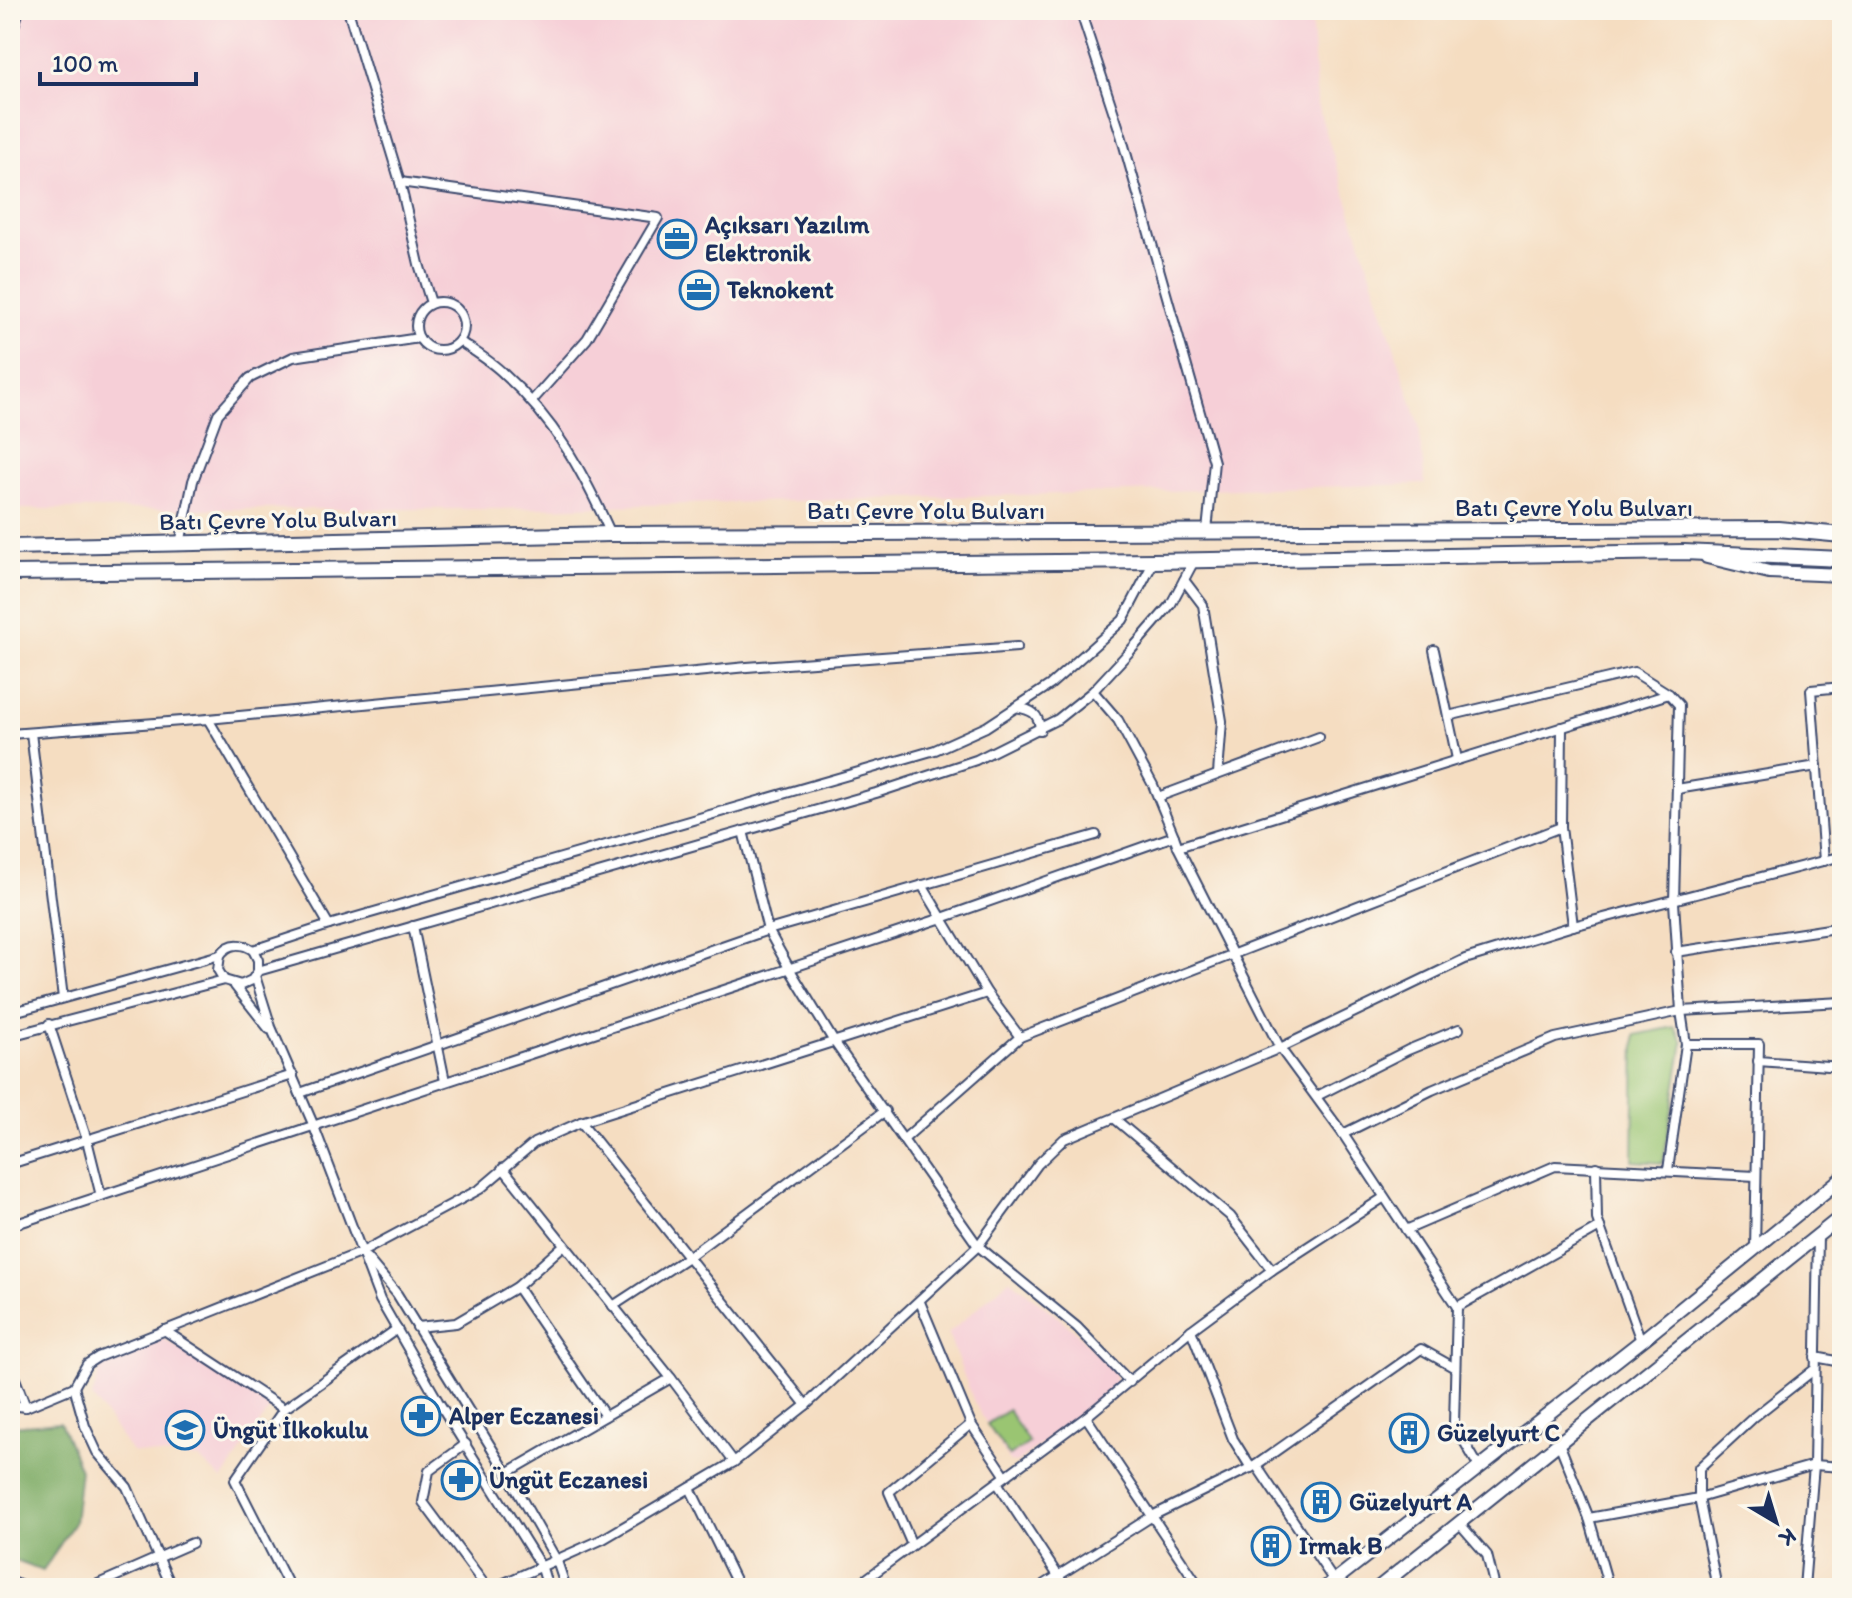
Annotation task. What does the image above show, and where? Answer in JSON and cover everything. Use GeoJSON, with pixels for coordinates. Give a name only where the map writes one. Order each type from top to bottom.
{"type":"FeatureCollection","features":[{"type":"Feature","properties":{"kind":"highway","name":"Batı Çevre Yolu Bulvarı"},"geometry":{"type":"LineString","coordinates":[[12,545],[611,534],[1778,529],[1842,535]]}},
{"type":"Feature","properties":{"kind":"highway","name":"Batı Çevre Yolu Bulvarı"},"geometry":{"type":"LineString","coordinates":[[10,573],[1194,561],[1684,552],[1842,559]]}},
{"type":"Feature","properties":{"kind":"main road"},"geometry":{"type":"LineString","coordinates":[[1684,552],[1769,572],[1842,575]]}},
{"type":"Feature","properties":{"kind":"main road"},"geometry":{"type":"LineString","coordinates":[[1329,1584],[1641,1341],[1842,1178]]}},
{"type":"Feature","properties":{"kind":"main road"},"geometry":{"type":"LineString","coordinates":[[1378,1588],[1842,1216]]}},
{"type":"Feature","properties":{"kind":"street"},"geometry":{"type":"LineString","coordinates":[[10,35],[18,10]]}},
{"type":"Feature","properties":{"kind":"street"},"geometry":{"type":"LineString","coordinates":[[348,10],[400,182],[431,303]]}},
{"type":"Feature","properties":{"kind":"street"},"geometry":{"type":"LineString","coordinates":[[1080,10],[1121,135],[1214,462],[1207,531]]}},
{"type":"Feature","properties":{"kind":"street"},"geometry":{"type":"LineString","coordinates":[[400,182],[658,218],[587,339],[532,401]]}},
{"type":"Feature","properties":{"kind":"street"},"geometry":{"type":"LineString","coordinates":[[447,302],[460,312],[464,327],[459,341],[446,349],[438,350],[424,344],[419,338],[416,322],[419,314],[431,303],[447,302]]}},
{"type":"Feature","properties":{"kind":"street"},"geometry":{"type":"LineString","coordinates":[[180,544],[193,481],[218,414],[250,378],[293,357],[419,338]]}},
{"type":"Feature","properties":{"kind":"street"},"geometry":{"type":"LineString","coordinates":[[459,341],[502,371],[532,401],[567,446],[588,482],[611,534]]}},
{"type":"Feature","properties":{"kind":"street"},"geometry":{"type":"LineString","coordinates":[[253,950],[329,925],[935,750],[986,727],[1050,685],[1123,620],[1154,561]]}},
{"type":"Feature","properties":{"kind":"street"},"geometry":{"type":"LineString","coordinates":[[235,986],[247,984],[257,974],[413,926],[876,793],[976,760],[1040,730],[1093,691],[1171,604],[1194,561]]}},
{"type":"Feature","properties":{"kind":"street"},"geometry":{"type":"LineString","coordinates":[[1184,580],[1203,605],[1222,721],[1218,774]]}},
{"type":"Feature","properties":{"kind":"street"},"geometry":{"type":"LineString","coordinates":[[10,734],[208,719],[747,667],[1017,647]]}},
{"type":"Feature","properties":{"kind":"street"},"geometry":{"type":"LineString","coordinates":[[1434,650],[1457,759]]}},
{"type":"Feature","properties":{"kind":"street"},"geometry":{"type":"LineString","coordinates":[[1448,716],[1634,672],[1669,694],[1679,705],[1674,902],[1686,1044],[1668,1170]]}},
{"type":"Feature","properties":{"kind":"street"},"geometry":{"type":"LineString","coordinates":[[1824,861],[1811,690],[1842,687]]}},
{"type":"Feature","properties":{"kind":"street"},"geometry":{"type":"LineString","coordinates":[[1093,691],[1118,720],[1158,797],[1178,847],[1231,955],[1280,1048],[1343,1134],[1457,1307],[1454,1424],[1479,1467]]}},
{"type":"Feature","properties":{"kind":"street"},"geometry":{"type":"LineString","coordinates":[[1178,847],[1669,694]]}},
{"type":"Feature","properties":{"kind":"street"},"geometry":{"type":"LineString","coordinates":[[1016,707],[1035,713],[1040,719],[1040,730]]}},
{"type":"Feature","properties":{"kind":"street"},"geometry":{"type":"LineString","coordinates":[[208,719],[329,925]]}},
{"type":"Feature","properties":{"kind":"street"},"geometry":{"type":"LineString","coordinates":[[1562,727],[1561,827],[1573,926]]}},
{"type":"Feature","properties":{"kind":"street"},"geometry":{"type":"LineString","coordinates":[[31,733],[63,998]]}},
{"type":"Feature","properties":{"kind":"street"},"geometry":{"type":"LineString","coordinates":[[1158,797],[1319,737]]}},
{"type":"Feature","properties":{"kind":"street"},"geometry":{"type":"LineString","coordinates":[[1677,789],[1817,766]]}},
{"type":"Feature","properties":{"kind":"street"},"geometry":{"type":"LineString","coordinates":[[904,1139],[1020,1037],[1561,827]]}},
{"type":"Feature","properties":{"kind":"street"},"geometry":{"type":"LineString","coordinates":[[743,831],[768,930],[833,1040],[978,1246],[1077,1327],[1130,1382]]}},
{"type":"Feature","properties":{"kind":"street"},"geometry":{"type":"LineString","coordinates":[[300,1093],[768,930],[1096,835]]}},
{"type":"Feature","properties":{"kind":"street"},"geometry":{"type":"LineString","coordinates":[[10,1226],[942,918],[1174,836]]}},
{"type":"Feature","properties":{"kind":"street"},"geometry":{"type":"LineString","coordinates":[[466,1444],[429,1471],[423,1502],[490,1588],[603,1539],[734,1462],[806,1405],[978,1246],[1038,1164],[1064,1139],[1280,1048],[1465,959],[1573,926],[1842,856]]}},
{"type":"Feature","properties":{"kind":"street"},"geometry":{"type":"LineString","coordinates":[[922,885],[987,993],[1020,1037]]}},
{"type":"Feature","properties":{"kind":"street"},"geometry":{"type":"LineString","coordinates":[[413,926],[445,1081]]}},
{"type":"Feature","properties":{"kind":"street"},"geometry":{"type":"LineString","coordinates":[[1676,952],[1842,927]]}},
{"type":"Feature","properties":{"kind":"street"},"geometry":{"type":"LineString","coordinates":[[10,1013],[220,955],[233,945],[247,946],[253,950],[277,1039],[380,1300],[542,1568],[548,1588]]}},
{"type":"Feature","properties":{"kind":"street"},"geometry":{"type":"LineString","coordinates":[[220,955],[218,970],[224,980],[235,986],[277,1039]]}},
{"type":"Feature","properties":{"kind":"street"},"geometry":{"type":"LineString","coordinates":[[10,1036],[224,980]]}},
{"type":"Feature","properties":{"kind":"street"},"geometry":{"type":"LineString","coordinates":[[10,1405],[26,1407],[74,1387],[87,1364],[98,1357],[362,1252],[480,1189],[534,1143],[581,1122],[987,993]]}},
{"type":"Feature","properties":{"kind":"street"},"geometry":{"type":"LineString","coordinates":[[1343,1134],[1432,1090],[1555,1038],[1681,1011],[1842,1002]]}},
{"type":"Feature","properties":{"kind":"street"},"geometry":{"type":"LineString","coordinates":[[49,1024],[87,1140],[101,1196]]}},
{"type":"Feature","properties":{"kind":"street"},"geometry":{"type":"LineString","coordinates":[[1317,1096],[1408,1050],[1459,1029]]}},
{"type":"Feature","properties":{"kind":"street"},"geometry":{"type":"LineString","coordinates":[[1686,1044],[1759,1044],[1755,1250]]}},
{"type":"Feature","properties":{"kind":"street"},"geometry":{"type":"LineString","coordinates":[[1758,1061],[1842,1067]]}},
{"type":"Feature","properties":{"kind":"street"},"geometry":{"type":"LineString","coordinates":[[10,1164],[293,1075]]}},
{"type":"Feature","properties":{"kind":"street"},"geometry":{"type":"LineString","coordinates":[[613,1306],[688,1257],[885,1111]]}},
{"type":"Feature","properties":{"kind":"street"},"geometry":{"type":"LineString","coordinates":[[1115,1119],[1230,1216],[1272,1270]]}},
{"type":"Feature","properties":{"kind":"street"},"geometry":{"type":"LineString","coordinates":[[581,1122],[806,1405]]}},
{"type":"Feature","properties":{"kind":"street"},"geometry":{"type":"LineString","coordinates":[[1406,1230],[1555,1166],[1756,1176]]}},
{"type":"Feature","properties":{"kind":"street"},"geometry":{"type":"LineString","coordinates":[[1596,1167],[1597,1219],[1641,1341]]}},
{"type":"Feature","properties":{"kind":"street"},"geometry":{"type":"LineString","coordinates":[[503,1168],[734,1462]]}},
{"type":"Feature","properties":{"kind":"street"},"geometry":{"type":"LineString","coordinates":[[854,1588],[998,1484],[1005,1475],[1086,1417],[1191,1330],[1272,1270],[1383,1198]]}},
{"type":"Feature","properties":{"kind":"street"},"geometry":{"type":"LineString","coordinates":[[1457,1307],[1600,1227]]}},
{"type":"Feature","properties":{"kind":"street"},"geometry":{"type":"LineString","coordinates":[[1804,1588],[1814,1465],[1818,1235]]}},
{"type":"Feature","properties":{"kind":"street"},"geometry":{"type":"LineString","coordinates":[[417,1327],[456,1323],[517,1287],[564,1245]]}},
{"type":"Feature","properties":{"kind":"street"},"geometry":{"type":"LineString","coordinates":[[362,1252],[397,1294],[507,1473],[557,1561],[566,1588]]}},
{"type":"Feature","properties":{"kind":"street"},"geometry":{"type":"LineString","coordinates":[[517,1287],[605,1416]]}},
{"type":"Feature","properties":{"kind":"street"},"geometry":{"type":"LineString","coordinates":[[920,1302],[971,1424],[1005,1475]]}},
{"type":"Feature","properties":{"kind":"street"},"geometry":{"type":"LineString","coordinates":[[290,1588],[235,1480],[284,1409],[397,1329]]}},
{"type":"Feature","properties":{"kind":"street"},"geometry":{"type":"LineString","coordinates":[[164,1330],[284,1409]]}},
{"type":"Feature","properties":{"kind":"street"},"geometry":{"type":"LineString","coordinates":[[1191,1330],[1233,1439],[1254,1466],[1329,1584]]}},
{"type":"Feature","properties":{"kind":"street"},"geometry":{"type":"LineString","coordinates":[[1039,1588],[1154,1515],[1254,1466],[1421,1349],[1455,1368]]}},
{"type":"Feature","properties":{"kind":"street"},"geometry":{"type":"LineString","coordinates":[[1815,1357],[1842,1362]]}},
{"type":"Feature","properties":{"kind":"street"},"geometry":{"type":"LineString","coordinates":[[10,1366],[26,1407]]}},
{"type":"Feature","properties":{"kind":"street"},"geometry":{"type":"LineString","coordinates":[[1717,1588],[1699,1498],[1699,1468],[1709,1456],[1815,1369]]}},
{"type":"Feature","properties":{"kind":"street"},"geometry":{"type":"LineString","coordinates":[[507,1473],[671,1378]]}},
{"type":"Feature","properties":{"kind":"street"},"geometry":{"type":"LineString","coordinates":[[74,1387],[85,1426],[97,1452],[127,1487],[172,1588]]}},
{"type":"Feature","properties":{"kind":"street"},"geometry":{"type":"LineString","coordinates":[[1086,1417],[1200,1588]]}},
{"type":"Feature","properties":{"kind":"street"},"geometry":{"type":"LineString","coordinates":[[912,1545],[889,1492],[971,1424]]}},
{"type":"Feature","properties":{"kind":"street"},"geometry":{"type":"LineString","coordinates":[[1559,1443],[1589,1518],[1609,1588]]}},
{"type":"Feature","properties":{"kind":"street"},"geometry":{"type":"LineString","coordinates":[[1589,1518],[1699,1498],[1814,1465],[1842,1467]]}},
{"type":"Feature","properties":{"kind":"street"},"geometry":{"type":"LineString","coordinates":[[998,1484],[1066,1588]]}},
{"type":"Feature","properties":{"kind":"street"},"geometry":{"type":"LineString","coordinates":[[690,1488],[739,1588]]}},
{"type":"Feature","properties":{"kind":"street"},"geometry":{"type":"LineString","coordinates":[[1460,1524],[1487,1555],[1495,1588]]}},
{"type":"Feature","properties":{"kind":"street"},"geometry":{"type":"LineString","coordinates":[[89,1588],[192,1543]]}},
{"type":"Feature","properties":{"kind":"street"},"geometry":{"type":"LineString","coordinates":[[10,1581],[26,1588]]}},
{"type":"Feature","properties":{"kind":"shaded area"},"geometry":{"type":"Polygon","coordinates":[[[10,10],[1311,10],[1317,104],[1419,425],[1425,484],[499,509],[10,509],[10,10]]]}},
{"type":"Feature","properties":{"kind":"shaded area"},"geometry":{"type":"Polygon","coordinates":[[[1010,1279],[1073,1329],[1115,1374],[1115,1385],[1017,1463],[1009,1462],[974,1402],[948,1334],[1010,1279]]]}},
{"type":"Feature","properties":{"kind":"shaded area","name":"Üngüt İlkokulu"},"geometry":{"type":"Polygon","coordinates":[[[163,1338],[270,1408],[222,1480],[200,1459],[132,1452],[92,1397],[101,1366],[163,1338]]]}},
{"type":"Feature","properties":{"kind":"green space"},"geometry":{"type":"Polygon","coordinates":[[[1675,1027],[1683,1042],[1663,1163],[1633,1161],[1635,1035],[1675,1027]]]}},
{"type":"Feature","properties":{"kind":"green space"},"geometry":{"type":"Polygon","coordinates":[[[1008,1410],[1029,1443],[1009,1456],[987,1424],[1008,1410]]]}},
{"type":"Feature","properties":{"kind":"green space"},"geometry":{"type":"Polygon","coordinates":[[[60,1422],[80,1470],[74,1523],[43,1571],[10,1559],[10,1429],[12,1426],[60,1422]]]}},
{"type":"Feature","properties":{"kind":"place","name":"Açıksarı Yazılım Elektronik"},"geometry":{"type":"Point","coordinates":[677,239]}},
{"type":"Feature","properties":{"kind":"place","name":"Teknokent"},"geometry":{"type":"Point","coordinates":[699,290]}},
{"type":"Feature","properties":{"kind":"place","name":"Alper Eczanesi"},"geometry":{"type":"Point","coordinates":[421,1416]}},
{"type":"Feature","properties":{"kind":"place","name":"Üngüt İlkokulu"},"geometry":{"type":"Point","coordinates":[185,1430]}},
{"type":"Feature","properties":{"kind":"place","name":"Güzelyurt C"},"geometry":{"type":"Point","coordinates":[1409,1433]}},
{"type":"Feature","properties":{"kind":"place","name":"Üngüt Eczanesi"},"geometry":{"type":"Point","coordinates":[461,1480]}},
{"type":"Feature","properties":{"kind":"place","name":"Güzelyurt A"},"geometry":{"type":"Point","coordinates":[1321,1502]}},
{"type":"Feature","properties":{"kind":"place","name":"Irmak B"},"geometry":{"type":"Point","coordinates":[1271,1546]}}]}
